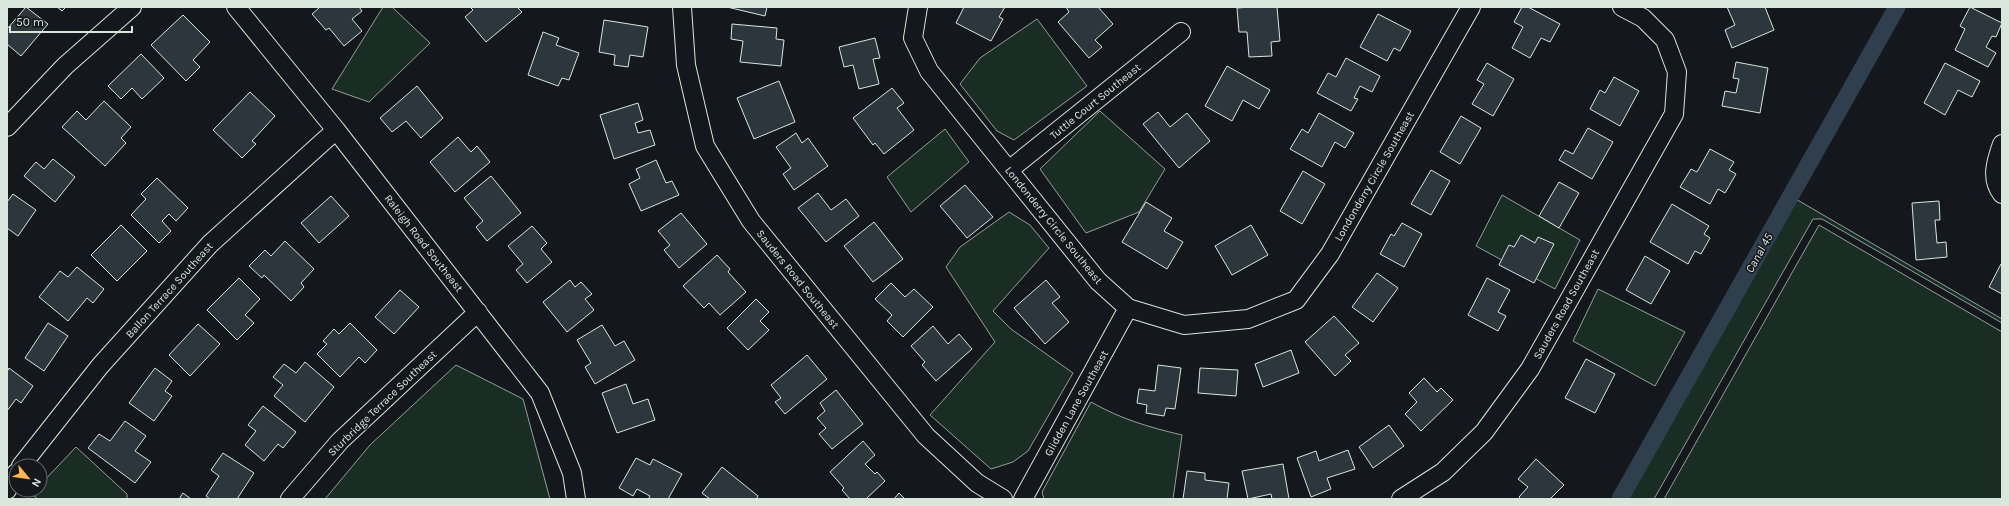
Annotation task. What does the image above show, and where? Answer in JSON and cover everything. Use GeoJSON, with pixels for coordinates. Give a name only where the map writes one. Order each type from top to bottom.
{"type":"FeatureCollection","features":[{"type":"Feature","properties":{"kind":"street"},"geometry":{"type":"LineString","coordinates":[[7,127],[65,66],[132,7]]}},
{"type":"Feature","properties":{"kind":"street","name":"Raleigh Road Southeast"},"geometry":{"type":"LineString","coordinates":[[236,7],[336,130],[540,393],[572,473],[576,499]]}},
{"type":"Feature","properties":{"kind":"street","name":"Sauders Road Southeast"},"geometry":{"type":"LineString","coordinates":[[682,7],[686,65],[705,146],[751,221],[926,436],[977,484],[1003,499]]}},
{"type":"Feature","properties":{"kind":"street","name":"Londonderry Circle Southeast"},"geometry":{"type":"LineString","coordinates":[[918,7],[913,38],[928,71],[1098,281],[1128,308],[1184,325],[1248,319],[1296,300],[1330,254],[1471,7]]}},
{"type":"Feature","properties":{"kind":"street","name":"Sauders Road Southeast"},"geometry":{"type":"LineString","coordinates":[[1401,499],[1443,472],[1484,432],[1530,369],[1674,114],[1677,72],[1666,40],[1643,18],[1622,7]]}},
{"type":"Feature","properties":{"kind":"street","name":"Tuttle Court Southeast"},"geometry":{"type":"LineString","coordinates":[[1009,170],[1181,32]]}},
{"type":"Feature","properties":{"kind":"street","name":"Ballon Terrace Southeast"},"geometry":{"type":"LineString","coordinates":[[27,458],[100,366],[210,244],[336,130]]}},
{"type":"Feature","properties":{"kind":"street"},"geometry":{"type":"LineString","coordinates":[[2002,144],[1995,163],[1996,187],[2002,194]]}},
{"type":"Feature","properties":{"kind":"street","name":"Glidden Lane Southeast"},"geometry":{"type":"LineString","coordinates":[[1023,499],[1128,308]]}},
{"type":"Feature","properties":{"kind":"street","name":"Sturbridge Terrace Southeast"},"geometry":{"type":"LineString","coordinates":[[290,499],[340,441],[478,312]]}},
{"type":"Feature","properties":{"kind":"green space"},"geometry":{"type":"Polygon","coordinates":[[[383,7],[392,7],[430,43],[369,102],[332,89],[383,7]]]}},
{"type":"Feature","properties":{"kind":"green space"},"geometry":{"type":"Polygon","coordinates":[[[1037,19],[1087,86],[1014,140],[997,131],[960,84],[980,58],[1037,19]]]}},
{"type":"Feature","properties":{"kind":"green space"},"geometry":{"type":"Polygon","coordinates":[[[1100,111],[1165,169],[1139,212],[1086,233],[1040,169],[1100,111]]]}},
{"type":"Feature","properties":{"kind":"green space"},"geometry":{"type":"Polygon","coordinates":[[[945,129],[969,162],[911,212],[887,177],[945,129]]]}},
{"type":"Feature","properties":{"kind":"green space"},"geometry":{"type":"Polygon","coordinates":[[[1502,195],[1580,240],[1555,289],[1476,246],[1502,195]]]}},
{"type":"Feature","properties":{"kind":"green space"},"geometry":{"type":"Polygon","coordinates":[[[1794,198],[2002,319],[2002,323],[1822,219],[1813,219],[1654,499],[1616,499],[1794,198]]]}},
{"type":"Feature","properties":{"kind":"green space"},"geometry":{"type":"Polygon","coordinates":[[[1009,212],[1030,225],[1049,248],[993,311],[1011,329],[1073,373],[1028,451],[1013,462],[991,469],[930,415],[995,342],[946,267],[960,247],[1009,212]]]}},
{"type":"Feature","properties":{"kind":"green space"},"geometry":{"type":"Polygon","coordinates":[[[1819,225],[2002,332],[2002,499],[1664,499],[1819,225]]]}},
{"type":"Feature","properties":{"kind":"green space"},"geometry":{"type":"Polygon","coordinates":[[[1598,289],[1685,332],[1655,386],[1573,341],[1598,289]]]}},
{"type":"Feature","properties":{"kind":"green space"},"geometry":{"type":"Polygon","coordinates":[[[456,365],[523,399],[550,499],[325,499],[370,445],[456,365]]]}},
{"type":"Feature","properties":{"kind":"green space"},"geometry":{"type":"Polygon","coordinates":[[[1091,402],[1135,422],[1182,435],[1173,499],[1044,499],[1042,492],[1091,402]]]}},
{"type":"Feature","properties":{"kind":"green space"},"geometry":{"type":"Polygon","coordinates":[[[76,447],[127,494],[127,499],[38,499],[37,498],[48,498],[48,477],[76,447]]]}},
{"type":"Feature","properties":{"kind":"building"},"geometry":{"type":"Polygon","coordinates":[[[26,7],[48,24],[21,56],[7,44],[7,29],[26,7]]]}},
{"type":"Feature","properties":{"kind":"building"},"geometry":{"type":"Polygon","coordinates":[[[57,7],[66,7],[62,11],[57,7]]]}},
{"type":"Feature","properties":{"kind":"building"},"geometry":{"type":"Polygon","coordinates":[[[320,7],[359,7],[362,11],[352,19],[362,31],[344,46],[329,28],[326,30],[312,14],[320,7]]]}},
{"type":"Feature","properties":{"kind":"building"},"geometry":{"type":"Polygon","coordinates":[[[470,7],[517,7],[522,12],[486,42],[465,17],[473,10],[470,7]]]}},
{"type":"Feature","properties":{"kind":"building"},"geometry":{"type":"Polygon","coordinates":[[[727,7],[767,7],[765,16],[727,7]]]}},
{"type":"Feature","properties":{"kind":"building"},"geometry":{"type":"Polygon","coordinates":[[[964,7],[1005,7],[999,17],[1003,19],[991,41],[956,23],[964,7]]]}},
{"type":"Feature","properties":{"kind":"building"},"geometry":{"type":"Polygon","coordinates":[[[1066,7],[1098,7],[1113,24],[1095,40],[1102,47],[1089,58],[1058,22],[1069,12],[1066,7]]]}},
{"type":"Feature","properties":{"kind":"building"},"geometry":{"type":"Polygon","coordinates":[[[1277,7],[1280,41],[1271,42],[1272,56],[1249,57],[1247,32],[1239,32],[1237,8],[1277,7]]]}},
{"type":"Feature","properties":{"kind":"building"},"geometry":{"type":"Polygon","coordinates":[[[1522,7],[1528,7],[1560,24],[1550,42],[1541,38],[1530,58],[1512,48],[1523,27],[1514,22],[1522,7]]]}},
{"type":"Feature","properties":{"kind":"building"},"geometry":{"type":"Polygon","coordinates":[[[1727,7],[1765,7],[1774,30],[1732,48],[1725,30],[1735,25],[1727,7]]]}},
{"type":"Feature","properties":{"kind":"building"},"geometry":{"type":"Polygon","coordinates":[[[1970,7],[2002,23],[1996,37],[1992,36],[1986,47],[1996,53],[1988,67],[1955,50],[1965,29],[1960,26],[1970,7]]]}},
{"type":"Feature","properties":{"kind":"building"},"geometry":{"type":"Polygon","coordinates":[[[1378,14],[1411,31],[1400,51],[1394,48],[1387,61],[1360,47],[1378,14]]]}},
{"type":"Feature","properties":{"kind":"building"},"geometry":{"type":"Polygon","coordinates":[[[183,15],[210,42],[193,60],[200,67],[186,81],[151,45],[183,15]]]}},
{"type":"Feature","properties":{"kind":"building"},"geometry":{"type":"Polygon","coordinates":[[[604,20],[648,27],[643,57],[630,55],[628,67],[614,65],[615,55],[599,52],[604,20]]]}},
{"type":"Feature","properties":{"kind":"building"},"geometry":{"type":"Polygon","coordinates":[[[732,24],[777,28],[776,39],[784,40],[781,66],[740,62],[743,41],[731,39],[732,24]]]}},
{"type":"Feature","properties":{"kind":"building"},"geometry":{"type":"Polygon","coordinates":[[[543,32],[559,38],[556,45],[579,53],[569,80],[562,78],[558,86],[528,75],[543,32]]]}},
{"type":"Feature","properties":{"kind":"building"},"geometry":{"type":"Polygon","coordinates":[[[875,38],[880,58],[873,59],[879,84],[859,89],[853,65],[844,67],[839,47],[875,38]]]}},
{"type":"Feature","properties":{"kind":"building"},"geometry":{"type":"Polygon","coordinates":[[[141,54],[164,78],[142,99],[132,88],[121,99],[108,86],[141,54]]]}},
{"type":"Feature","properties":{"kind":"building"},"geometry":{"type":"Polygon","coordinates":[[[1346,58],[1380,76],[1372,92],[1360,86],[1354,98],[1358,99],[1351,111],[1317,93],[1328,73],[1336,77],[1346,58]]]}},
{"type":"Feature","properties":{"kind":"building"},"geometry":{"type":"Polygon","coordinates":[[[1736,62],[1768,68],[1760,113],[1722,106],[1725,91],[1736,93],[1739,79],[1733,78],[1736,62]]]}},
{"type":"Feature","properties":{"kind":"building"},"geometry":{"type":"Polygon","coordinates":[[[1487,63],[1514,79],[1493,116],[1472,104],[1484,84],[1477,80],[1487,63]]]}},
{"type":"Feature","properties":{"kind":"building"},"geometry":{"type":"Polygon","coordinates":[[[1945,63],[1980,81],[1972,97],[1958,90],[1945,115],[1924,103],[1945,63]]]}},
{"type":"Feature","properties":{"kind":"building"},"geometry":{"type":"Polygon","coordinates":[[[1227,66],[1270,90],[1259,109],[1243,100],[1232,121],[1205,106],[1227,66]]]}},
{"type":"Feature","properties":{"kind":"building"},"geometry":{"type":"Polygon","coordinates":[[[1614,77],[1639,91],[1620,126],[1590,109],[1600,90],[1605,93],[1614,77]]]}},
{"type":"Feature","properties":{"kind":"building"},"geometry":{"type":"Polygon","coordinates":[[[779,81],[795,122],[754,139],[737,98],[779,81]]]}},
{"type":"Feature","properties":{"kind":"building"},"geometry":{"type":"Polygon","coordinates":[[[417,86],[443,118],[421,138],[406,121],[392,132],[380,118],[417,86]]]}},
{"type":"Feature","properties":{"kind":"building"},"geometry":{"type":"Polygon","coordinates":[[[892,88],[904,103],[897,108],[914,130],[884,154],[875,143],[873,145],[853,118],[892,88]]]}},
{"type":"Feature","properties":{"kind":"building"},"geometry":{"type":"Polygon","coordinates":[[[250,92],[275,116],[252,141],[256,144],[242,158],[213,130],[250,92]]]}},
{"type":"Feature","properties":{"kind":"building"},"geometry":{"type":"Polygon","coordinates":[[[104,101],[131,127],[121,138],[126,143],[105,166],[62,127],[77,111],[86,120],[104,101]]]}},
{"type":"Feature","properties":{"kind":"building"},"geometry":{"type":"Polygon","coordinates":[[[638,103],[643,120],[635,123],[638,133],[650,130],[655,145],[614,159],[600,115],[638,103]]]}},
{"type":"Feature","properties":{"kind":"building"},"geometry":{"type":"Polygon","coordinates":[[[1158,112],[1170,127],[1187,113],[1210,141],[1179,168],[1143,124],[1158,112]]]}},
{"type":"Feature","properties":{"kind":"building"},"geometry":{"type":"Polygon","coordinates":[[[1319,113],[1354,133],[1345,148],[1335,142],[1322,167],[1290,149],[1302,129],[1308,133],[1319,113]]]}},
{"type":"Feature","properties":{"kind":"building"},"geometry":{"type":"Polygon","coordinates":[[[1461,116],[1481,128],[1460,164],[1440,152],[1461,116]]]}},
{"type":"Feature","properties":{"kind":"building"},"geometry":{"type":"Polygon","coordinates":[[[1588,128],[1613,142],[1592,179],[1559,160],[1565,150],[1573,154],[1588,128]]]}},
{"type":"Feature","properties":{"kind":"building"},"geometry":{"type":"Polygon","coordinates":[[[796,133],[802,143],[808,138],[828,166],[794,190],[783,174],[791,168],[776,147],[796,133]]]}},
{"type":"Feature","properties":{"kind":"building"},"geometry":{"type":"Polygon","coordinates":[[[458,137],[471,152],[477,146],[490,162],[455,192],[430,162],[458,137]]]}},
{"type":"Feature","properties":{"kind":"building"},"geometry":{"type":"Polygon","coordinates":[[[1710,149],[1734,162],[1729,170],[1736,174],[1725,193],[1718,189],[1710,204],[1680,187],[1691,169],[1697,172],[1710,149]]]}},
{"type":"Feature","properties":{"kind":"building"},"geometry":{"type":"Polygon","coordinates":[[[53,159],[75,177],[55,202],[24,176],[36,162],[44,169],[53,159]]]}},
{"type":"Feature","properties":{"kind":"building"},"geometry":{"type":"Polygon","coordinates":[[[656,160],[666,183],[672,181],[679,195],[641,211],[629,184],[640,178],[636,169],[656,160]]]}},
{"type":"Feature","properties":{"kind":"building"},"geometry":{"type":"Polygon","coordinates":[[[1431,170],[1450,181],[1431,215],[1411,204],[1431,170]]]}},
{"type":"Feature","properties":{"kind":"building"},"geometry":{"type":"Polygon","coordinates":[[[1303,171],[1325,184],[1302,224],[1280,211],[1303,171]]]}},
{"type":"Feature","properties":{"kind":"building"},"geometry":{"type":"Polygon","coordinates":[[[491,176],[521,213],[487,241],[476,227],[483,221],[464,198],[491,176]]]}},
{"type":"Feature","properties":{"kind":"building"},"geometry":{"type":"Polygon","coordinates":[[[157,178],[188,208],[176,221],[169,214],[162,221],[171,231],[159,243],[131,215],[146,199],[141,194],[157,178]]]}},
{"type":"Feature","properties":{"kind":"building"},"geometry":{"type":"Polygon","coordinates":[[[1559,182],[1579,193],[1559,228],[1539,216],[1559,182]]]}},
{"type":"Feature","properties":{"kind":"building"},"geometry":{"type":"Polygon","coordinates":[[[965,185],[993,217],[967,238],[940,206],[965,185]]]}},
{"type":"Feature","properties":{"kind":"building"},"geometry":{"type":"Polygon","coordinates":[[[818,193],[831,210],[846,199],[859,216],[826,242],[798,208],[818,193]]]}},
{"type":"Feature","properties":{"kind":"building"},"geometry":{"type":"Polygon","coordinates":[[[13,194],[36,210],[18,236],[7,228],[7,202],[13,194]]]}},
{"type":"Feature","properties":{"kind":"building"},"geometry":{"type":"Polygon","coordinates":[[[331,196],[349,216],[319,243],[301,223],[331,196]]]}},
{"type":"Feature","properties":{"kind":"building"},"geometry":{"type":"Polygon","coordinates":[[[1939,201],[1940,220],[1935,220],[1937,243],[1946,242],[1947,257],[1916,260],[1912,203],[1939,201]]]}},
{"type":"Feature","properties":{"kind":"building"},"geometry":{"type":"Polygon","coordinates":[[[1146,202],[1172,218],[1164,231],[1183,242],[1167,269],[1122,242],[1146,202]]]}},
{"type":"Feature","properties":{"kind":"building"},"geometry":{"type":"Polygon","coordinates":[[[1672,204],[1709,226],[1704,234],[1710,238],[1701,254],[1695,251],[1688,264],[1650,242],[1672,204]]]}},
{"type":"Feature","properties":{"kind":"building"},"geometry":{"type":"Polygon","coordinates":[[[681,213],[707,244],[679,268],[664,250],[670,245],[658,231],[681,213]]]}},
{"type":"Feature","properties":{"kind":"building"},"geometry":{"type":"Polygon","coordinates":[[[874,222],[903,259],[873,282],[844,246],[874,222]]]}},
{"type":"Feature","properties":{"kind":"building"},"geometry":{"type":"Polygon","coordinates":[[[1402,223],[1422,234],[1404,267],[1380,254],[1391,234],[1394,236],[1402,223]]]}},
{"type":"Feature","properties":{"kind":"building"},"geometry":{"type":"Polygon","coordinates":[[[121,225],[147,251],[117,281],[91,255],[121,225]]]}},
{"type":"Feature","properties":{"kind":"building"},"geometry":{"type":"Polygon","coordinates":[[[1251,225],[1268,255],[1232,275],[1215,246],[1251,225]]]}},
{"type":"Feature","properties":{"kind":"building"},"geometry":{"type":"Polygon","coordinates":[[[532,226],[547,243],[541,249],[552,262],[527,283],[516,270],[523,264],[508,246],[532,226]]]}},
{"type":"Feature","properties":{"kind":"building"},"geometry":{"type":"Polygon","coordinates":[[[1521,235],[1535,243],[1538,237],[1554,244],[1534,283],[1499,265],[1509,245],[1514,247],[1521,235]]]}},
{"type":"Feature","properties":{"kind":"building"},"geometry":{"type":"Polygon","coordinates":[[[285,241],[314,269],[301,283],[304,287],[291,301],[264,275],[262,278],[249,266],[265,250],[271,256],[285,241]]]}},
{"type":"Feature","properties":{"kind":"building"},"geometry":{"type":"Polygon","coordinates":[[[717,255],[730,269],[728,272],[746,292],[720,315],[709,303],[704,308],[683,286],[717,255]]]}},
{"type":"Feature","properties":{"kind":"building"},"geometry":{"type":"Polygon","coordinates":[[[1645,256],[1670,271],[1651,304],[1626,290],[1645,256]]]}},
{"type":"Feature","properties":{"kind":"building"},"geometry":{"type":"Polygon","coordinates":[[[2001,264],[2002,265],[2002,294],[1989,287],[2001,264]]]}},
{"type":"Feature","properties":{"kind":"building"},"geometry":{"type":"Polygon","coordinates":[[[77,267],[104,289],[93,303],[87,298],[68,321],[39,297],[60,271],[68,277],[77,267]]]}},
{"type":"Feature","properties":{"kind":"building"},"geometry":{"type":"Polygon","coordinates":[[[1377,273],[1398,288],[1373,322],[1352,307],[1377,273]]]}},
{"type":"Feature","properties":{"kind":"building"},"geometry":{"type":"Polygon","coordinates":[[[239,278],[260,299],[245,315],[254,323],[237,340],[207,310],[239,278]]]}},
{"type":"Feature","properties":{"kind":"building"},"geometry":{"type":"Polygon","coordinates":[[[1487,278],[1510,290],[1498,312],[1506,316],[1498,331],[1468,315],[1487,278]]]}},
{"type":"Feature","properties":{"kind":"building"},"geometry":{"type":"Polygon","coordinates":[[[570,280],[575,287],[581,282],[592,294],[585,299],[594,310],[567,332],[543,302],[570,280]]]}},
{"type":"Feature","properties":{"kind":"building"},"geometry":{"type":"Polygon","coordinates":[[[1046,280],[1060,297],[1052,303],[1069,322],[1045,344],[1014,308],[1046,280]]]}},
{"type":"Feature","properties":{"kind":"building"},"geometry":{"type":"Polygon","coordinates":[[[891,283],[905,297],[914,289],[933,307],[903,337],[887,321],[892,315],[875,299],[891,283]]]}},
{"type":"Feature","properties":{"kind":"building"},"geometry":{"type":"Polygon","coordinates":[[[400,290],[419,307],[394,334],[375,317],[400,290]]]}},
{"type":"Feature","properties":{"kind":"building"},"geometry":{"type":"Polygon","coordinates":[[[756,299],[769,312],[760,321],[769,330],[748,350],[727,328],[756,299]]]}},
{"type":"Feature","properties":{"kind":"building"},"geometry":{"type":"Polygon","coordinates":[[[1334,316],[1359,343],[1345,355],[1351,361],[1335,376],[1305,342],[1334,316]]]}},
{"type":"Feature","properties":{"kind":"building"},"geometry":{"type":"Polygon","coordinates":[[[48,323],[68,336],[44,371],[25,358],[48,323]]]}},
{"type":"Feature","properties":{"kind":"building"},"geometry":{"type":"Polygon","coordinates":[[[350,323],[377,350],[365,363],[359,357],[340,377],[317,354],[327,344],[323,341],[334,329],[339,334],[350,323]]]}},
{"type":"Feature","properties":{"kind":"building"},"geometry":{"type":"Polygon","coordinates":[[[198,324],[220,344],[190,376],[169,355],[198,324]]]}},
{"type":"Feature","properties":{"kind":"building"},"geometry":{"type":"Polygon","coordinates":[[[602,325],[615,346],[624,341],[635,360],[595,384],[585,367],[591,363],[577,340],[602,325]]]}},
{"type":"Feature","properties":{"kind":"building"},"geometry":{"type":"Polygon","coordinates":[[[933,326],[948,344],[959,334],[972,349],[936,381],[922,365],[925,362],[911,346],[933,326]]]}},
{"type":"Feature","properties":{"kind":"building"},"geometry":{"type":"Polygon","coordinates":[[[1291,350],[1299,373],[1263,387],[1255,364],[1291,350]]]}},
{"type":"Feature","properties":{"kind":"building"},"geometry":{"type":"Polygon","coordinates":[[[807,355],[827,379],[785,414],[775,402],[781,398],[771,385],[807,355]]]}},
{"type":"Feature","properties":{"kind":"building"},"geometry":{"type":"Polygon","coordinates":[[[1586,359],[1615,374],[1595,413],[1565,398],[1586,359]]]}},
{"type":"Feature","properties":{"kind":"building"},"geometry":{"type":"Polygon","coordinates":[[[305,362],[334,387],[305,422],[274,396],[283,385],[273,377],[284,364],[296,373],[305,362]]]}},
{"type":"Feature","properties":{"kind":"building"},"geometry":{"type":"Polygon","coordinates":[[[1158,365],[1181,368],[1175,409],[1166,408],[1164,416],[1146,413],[1147,405],[1137,403],[1139,389],[1155,391],[1158,365]]]}},
{"type":"Feature","properties":{"kind":"building"},"geometry":{"type":"Polygon","coordinates":[[[9,368],[33,386],[21,403],[16,399],[7,411],[7,372],[9,368]]]}},
{"type":"Feature","properties":{"kind":"building"},"geometry":{"type":"Polygon","coordinates":[[[155,368],[172,381],[165,391],[172,396],[154,421],[129,403],[155,368]]]}},
{"type":"Feature","properties":{"kind":"building"},"geometry":{"type":"Polygon","coordinates":[[[1200,368],[1238,370],[1236,396],[1198,393],[1200,368]]]}},
{"type":"Feature","properties":{"kind":"building"},"geometry":{"type":"Polygon","coordinates":[[[1424,378],[1437,392],[1441,388],[1453,400],[1421,431],[1405,414],[1417,402],[1409,393],[1424,378]]]}},
{"type":"Feature","properties":{"kind":"building"},"geometry":{"type":"Polygon","coordinates":[[[626,384],[633,404],[648,399],[655,420],[617,433],[602,393],[626,384]]]}},
{"type":"Feature","properties":{"kind":"building"},"geometry":{"type":"Polygon","coordinates":[[[836,390],[863,424],[832,449],[819,434],[826,428],[817,418],[825,411],[820,403],[836,390]]]}},
{"type":"Feature","properties":{"kind":"building"},"geometry":{"type":"Polygon","coordinates":[[[263,406],[296,432],[283,448],[278,444],[264,461],[245,445],[256,431],[248,425],[263,406]]]}},
{"type":"Feature","properties":{"kind":"building"},"geometry":{"type":"Polygon","coordinates":[[[125,421],[146,436],[135,451],[151,462],[135,483],[88,448],[99,434],[110,441],[125,421]]]}},
{"type":"Feature","properties":{"kind":"building"},"geometry":{"type":"Polygon","coordinates":[[[1389,425],[1404,446],[1373,468],[1359,447],[1389,425]]]}},
{"type":"Feature","properties":{"kind":"building"},"geometry":{"type":"Polygon","coordinates":[[[863,441],[875,455],[865,464],[875,474],[877,472],[885,481],[866,499],[850,499],[842,490],[844,488],[830,472],[863,441]]]}},
{"type":"Feature","properties":{"kind":"building"},"geometry":{"type":"Polygon","coordinates":[[[1348,450],[1355,469],[1327,478],[1331,489],[1311,497],[1297,458],[1316,451],[1319,461],[1348,450]]]}},
{"type":"Feature","properties":{"kind":"building"},"geometry":{"type":"Polygon","coordinates":[[[223,453],[254,473],[237,499],[210,499],[206,496],[219,476],[211,470],[223,453]]]}},
{"type":"Feature","properties":{"kind":"building"},"geometry":{"type":"Polygon","coordinates":[[[636,458],[650,465],[653,459],[682,474],[668,499],[648,499],[650,496],[637,489],[633,496],[619,488],[636,458]]]}},
{"type":"Feature","properties":{"kind":"building"},"geometry":{"type":"Polygon","coordinates":[[[1536,459],[1564,485],[1550,499],[1521,499],[1519,497],[1528,487],[1518,479],[1536,459]]]}},
{"type":"Feature","properties":{"kind":"building"},"geometry":{"type":"Polygon","coordinates":[[[1283,464],[1289,499],[1272,499],[1271,494],[1248,499],[1242,471],[1283,464]]]}},
{"type":"Feature","properties":{"kind":"building"},"geometry":{"type":"Polygon","coordinates":[[[722,467],[758,496],[756,499],[710,499],[702,493],[722,467]]]}},
{"type":"Feature","properties":{"kind":"building"},"geometry":{"type":"Polygon","coordinates":[[[1187,471],[1205,473],[1205,480],[1229,483],[1227,499],[1183,499],[1187,471]]]}},
{"type":"Feature","properties":{"kind":"building"},"geometry":{"type":"Polygon","coordinates":[[[183,493],[191,499],[179,499],[183,493]]]}},
{"type":"Feature","properties":{"kind":"building"},"geometry":{"type":"Polygon","coordinates":[[[899,493],[905,499],[894,499],[899,493]]]}},
{"type":"Feature","properties":{"kind":"waterway","name":"Canal 45"},"geometry":{"type":"LineString","coordinates":[[1620,499],[1897,7]]}}]}
